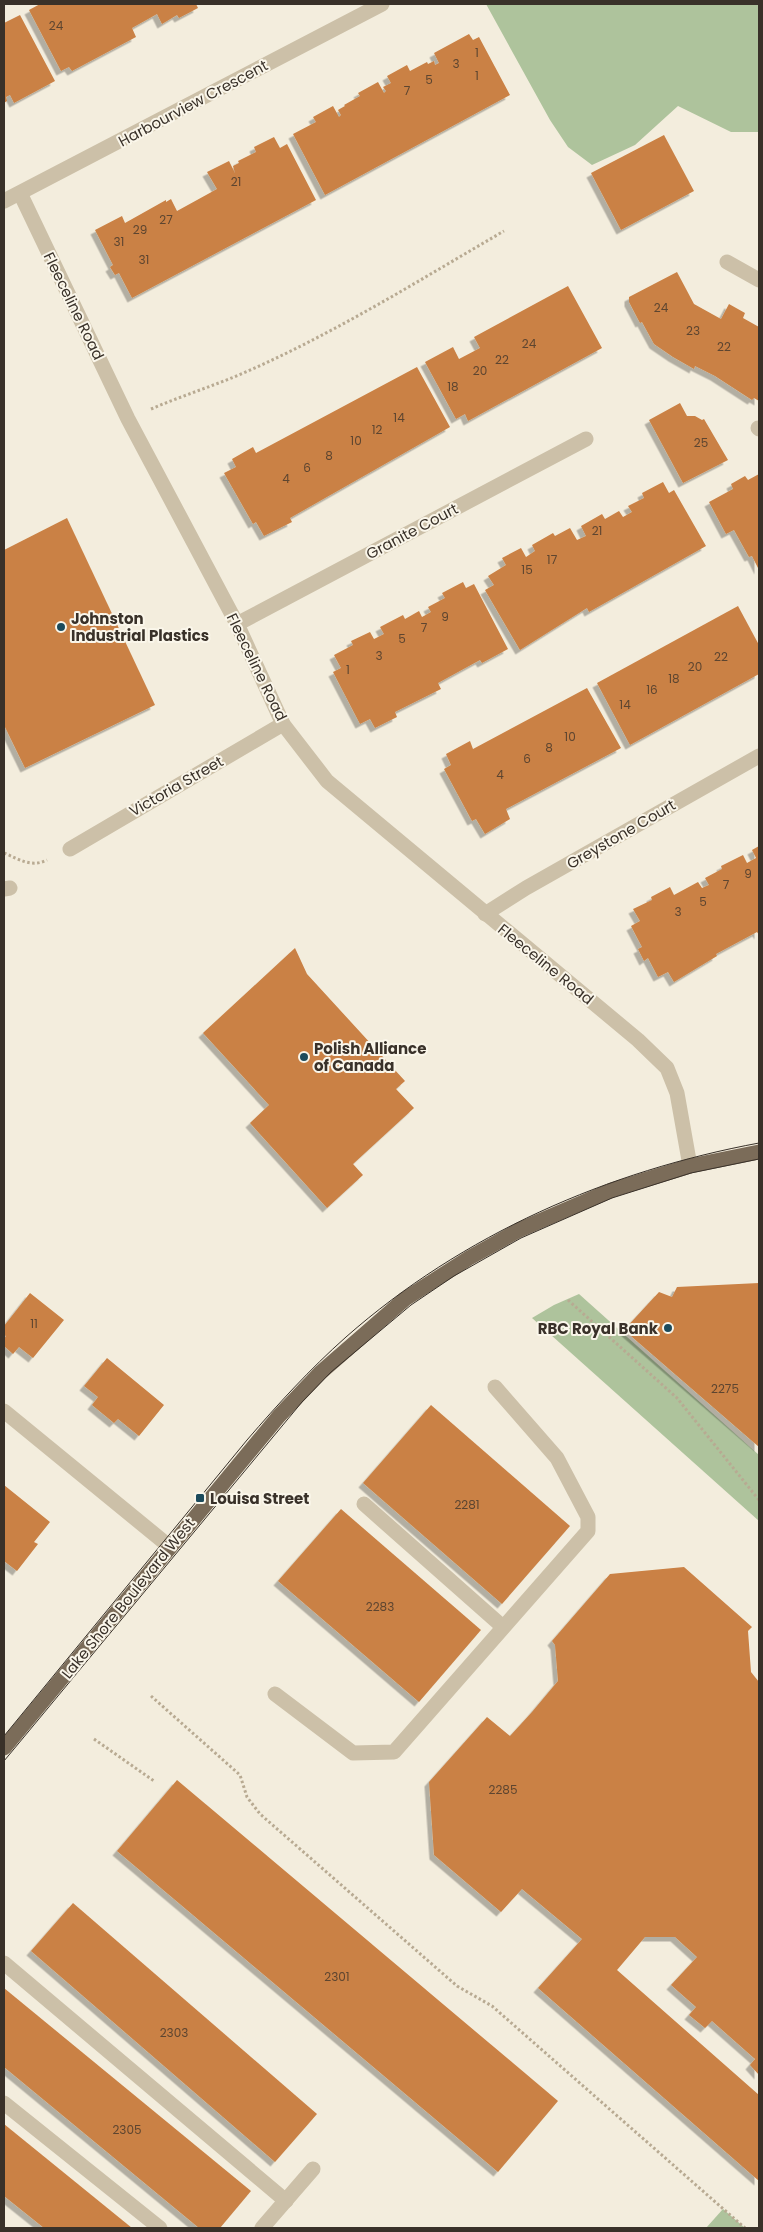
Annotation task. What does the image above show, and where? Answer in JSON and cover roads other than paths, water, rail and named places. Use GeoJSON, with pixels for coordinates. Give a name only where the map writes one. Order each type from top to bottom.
{"type":"FeatureCollection","features":[{"type":"Feature","properties":{"kind":"main road","name":"Lake Shore Boulevard West"},"geometry":{"type":"LineString","coordinates":[[4,1748],[279,1416],[320,1373],[406,1299],[469,1258],[519,1230],[612,1190],[690,1166],[759,1152]]}},
{"type":"Feature","properties":{"kind":"street","name":"Harbourview Crescent"},"geometry":{"type":"LineString","coordinates":[[4,201],[382,4]]}},
{"type":"Feature","properties":{"kind":"street","name":"Fleeceline Road"},"geometry":{"type":"LineString","coordinates":[[20,193],[128,418],[237,624],[283,724],[327,781],[638,1040],[667,1068],[676,1093],[690,1166]]}},
{"type":"Feature","properties":{"kind":"street"},"geometry":{"type":"LineString","coordinates":[[727,262],[759,280]]}},
{"type":"Feature","properties":{"kind":"street","name":"Granite Court"},"geometry":{"type":"LineString","coordinates":[[237,624],[586,439]]}},
{"type":"Feature","properties":{"kind":"street","name":"Victoria Street"},"geometry":{"type":"LineString","coordinates":[[70,849],[283,724]]}},
{"type":"Feature","properties":{"kind":"street","name":"Greystone Court"},"geometry":{"type":"LineString","coordinates":[[485,914],[526,888],[759,756]]}},
{"type":"Feature","properties":{"kind":"street"},"geometry":{"type":"LineString","coordinates":[[276,1694],[353,1752],[394,1752],[588,1531],[588,1517],[557,1458],[495,1387]]}},
{"type":"Feature","properties":{"kind":"street"},"geometry":{"type":"LineString","coordinates":[[4,1411],[170,1547]]}},
{"type":"Feature","properties":{"kind":"street"},"geometry":{"type":"LineString","coordinates":[[364,1504],[504,1627]]}},
{"type":"Feature","properties":{"kind":"street"},"geometry":{"type":"LineString","coordinates":[[4,1963],[286,2201]]}},
{"type":"Feature","properties":{"kind":"street"},"geometry":{"type":"LineString","coordinates":[[4,2103],[160,2228]]}},
{"type":"Feature","properties":{"kind":"street"},"geometry":{"type":"LineString","coordinates":[[262,2228],[313,2169]]}},
{"type":"Feature","properties":{"kind":"tram line"},"geometry":{"type":"LineString","coordinates":[[4,1736],[270,1413],[333,1349],[391,1300],[439,1267],[488,1238],[540,1212],[593,1190],[647,1171],[703,1155],[759,1143]]}},
{"type":"Feature","properties":{"kind":"tram line"},"geometry":{"type":"LineString","coordinates":[[4,1761],[302,1402],[331,1372],[411,1305],[454,1276],[521,1238],[612,1198],[691,1173],[759,1159]]}},
{"type":"Feature","properties":{"kind":"place","name":"Johnston Industrial Plastics"},"geometry":{"type":"Point","coordinates":[61,627]}},
{"type":"Feature","properties":{"kind":"place","name":"Polish Alliance of Canada"},"geometry":{"type":"Point","coordinates":[304,1057]}},
{"type":"Feature","properties":{"kind":"place","name":"RBC Royal Bank"},"geometry":{"type":"Point","coordinates":[668,1328]}},
{"type":"Feature","properties":{"kind":"place","name":"Louisa Street"},"geometry":{"type":"Point","coordinates":[200,1498]}}]}
